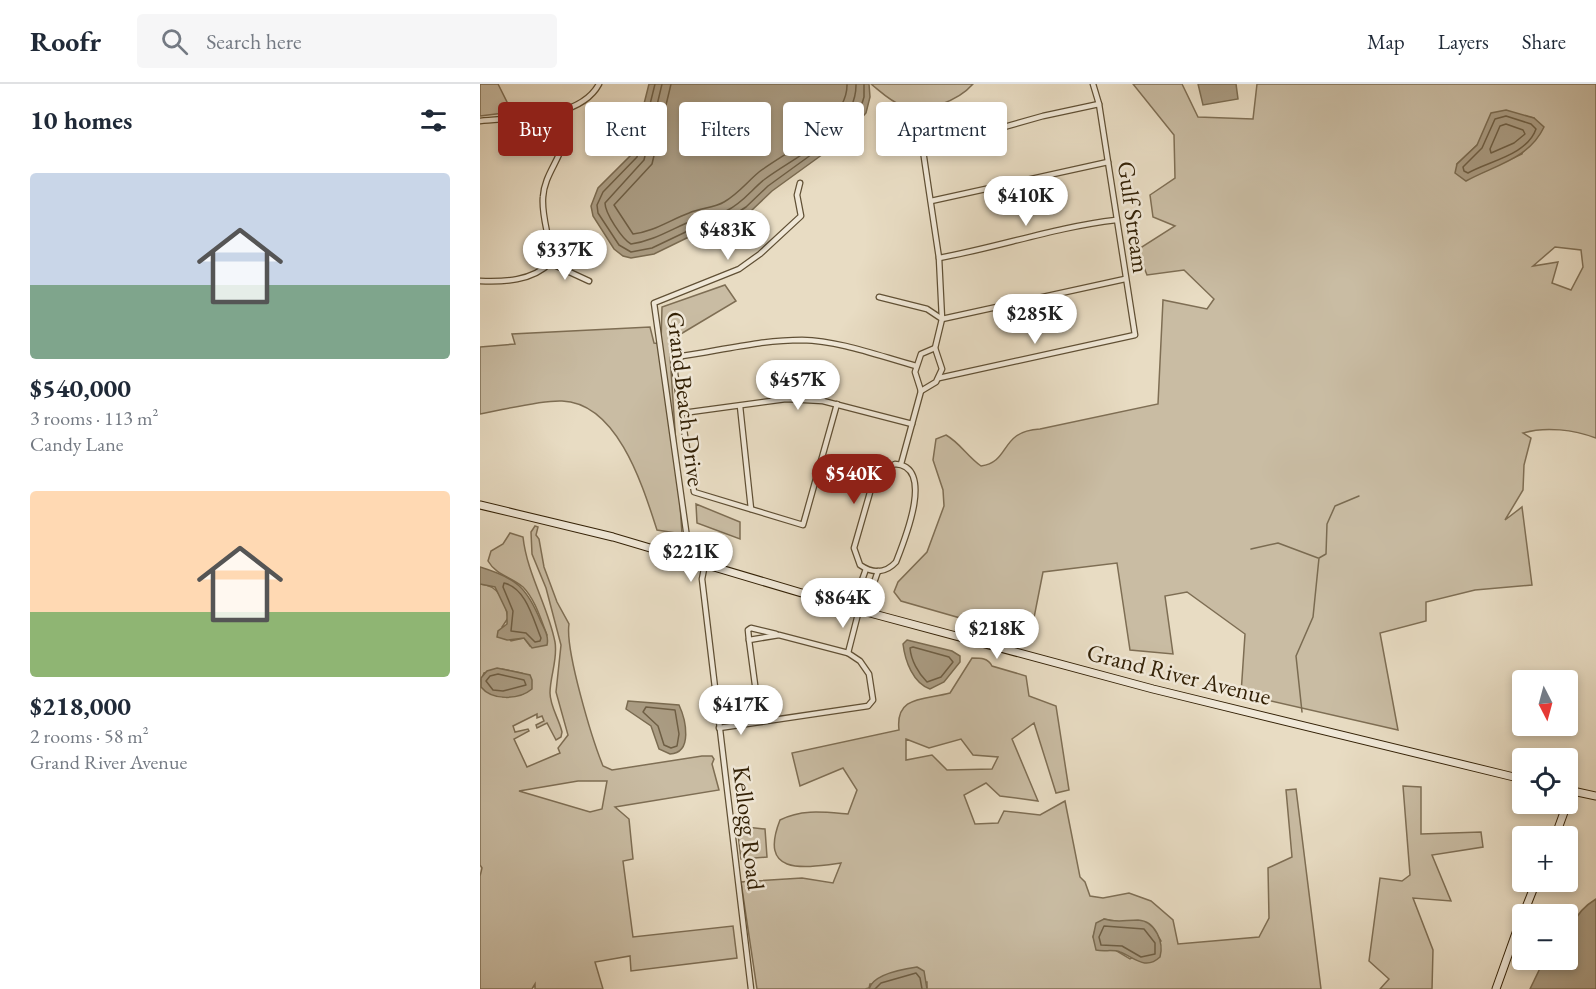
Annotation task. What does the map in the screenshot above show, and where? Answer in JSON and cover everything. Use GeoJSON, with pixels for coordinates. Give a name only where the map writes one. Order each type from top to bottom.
{"type":"FeatureCollection","features":[{"type":"Feature","properties":{"kind":"main road","name":"Grand River Avenue"},"geometry":{"type":"LineString","coordinates":[[480,505],[574,527],[859,610],[1153,689],[1512,777]]}},
{"type":"Feature","properties":{"kind":"main road"},"geometry":{"type":"LineString","coordinates":[[1578,792],[1596,796]]}},
{"type":"Feature","properties":{"kind":"main road"},"geometry":{"type":"LineString","coordinates":[[1496,989],[1512,945]]}},
{"type":"Feature","properties":{"kind":"street"},"geometry":{"type":"LineString","coordinates":[[573,107],[595,93],[599,84]]}},
{"type":"Feature","properties":{"kind":"street","name":"Gulf Stream"},"geometry":{"type":"LineString","coordinates":[[939,378],[1135,335],[1094,84]]}},
{"type":"Feature","properties":{"kind":"street"},"geometry":{"type":"LineString","coordinates":[[1007,126],[1099,104]]}},
{"type":"Feature","properties":{"kind":"street"},"geometry":{"type":"LineString","coordinates":[[480,121],[498,119]]}},
{"type":"Feature","properties":{"kind":"street"},"geometry":{"type":"LineString","coordinates":[[550,263],[550,245],[542,198],[558,156]]}},
{"type":"Feature","properties":{"kind":"street"},"geometry":{"type":"LineString","coordinates":[[921,391],[931,387],[939,378],[941,360],[935,348],[942,319],[939,258],[924,156]]}},
{"type":"Feature","properties":{"kind":"street"},"geometry":{"type":"LineString","coordinates":[[931,201],[1108,162]]}},
{"type":"Feature","properties":{"kind":"street","name":"Grand Beach Drive"},"geometry":{"type":"LineString","coordinates":[[690,559],[653,314],[654,303],[738,269],[760,254],[801,216],[797,195],[800,183]]}},
{"type":"Feature","properties":{"kind":"street"},"geometry":{"type":"LineString","coordinates":[[939,258],[990,248],[1067,227],[1116,220]]}},
{"type":"Feature","properties":{"kind":"street"},"geometry":{"type":"LineString","coordinates":[[480,281],[518,279],[533,275],[550,263]]}},
{"type":"Feature","properties":{"kind":"street"},"geometry":{"type":"LineString","coordinates":[[550,263],[589,281]]}},
{"type":"Feature","properties":{"kind":"street"},"geometry":{"type":"LineString","coordinates":[[879,297],[927,309],[942,319],[1125,279]]}},
{"type":"Feature","properties":{"kind":"street"},"geometry":{"type":"LineString","coordinates":[[837,404],[803,525],[694,492],[674,367],[682,356],[777,341],[804,340],[833,344],[916,366]]}},
{"type":"Feature","properties":{"kind":"street"},"geometry":{"type":"LineString","coordinates":[[901,464],[921,391],[916,366],[921,354],[935,348]]}},
{"type":"Feature","properties":{"kind":"street"},"geometry":{"type":"LineString","coordinates":[[683,413],[786,399],[837,404],[912,424]]}},
{"type":"Feature","properties":{"kind":"street"},"geometry":{"type":"LineString","coordinates":[[740,406],[751,509]]}},
{"type":"Feature","properties":{"kind":"street"},"geometry":{"type":"LineString","coordinates":[[901,464],[914,474],[917,488],[896,562],[890,568],[878,571],[866,569],[857,559],[854,548],[869,492],[875,475],[881,470],[901,464]]}},
{"type":"Feature","properties":{"kind":"street","name":"Kellogg Road"},"geometry":{"type":"LineString","coordinates":[[705,564],[702,579],[751,989]]}},
{"type":"Feature","properties":{"kind":"street"},"geometry":{"type":"LineString","coordinates":[[848,653],[866,569]]}},
{"type":"Feature","properties":{"kind":"street"},"geometry":{"type":"LineString","coordinates":[[859,610],[878,571]]}},
{"type":"Feature","properties":{"kind":"street"},"geometry":{"type":"LineString","coordinates":[[719,728],[760,722],[868,706],[873,700],[869,674],[860,661],[848,653],[751,628],[748,630],[760,722]]}},
{"type":"Feature","properties":{"kind":"street"},"geometry":{"type":"LineString","coordinates":[[749,640],[779,635]]}},
{"type":"Feature","properties":{"kind":"shaded area"},"geometry":{"type":"Polygon","coordinates":[[[480,84],[498,84],[507,102],[498,102],[498,114],[480,116],[480,84]]]}},
{"type":"Feature","properties":{"kind":"shaded area"},"geometry":{"type":"Polygon","coordinates":[[[871,84],[973,84],[946,102],[896,102],[871,84]]]}},
{"type":"Feature","properties":{"kind":"shaded area"},"geometry":{"type":"Polygon","coordinates":[[[1133,84],[1182,84],[1198,117],[1253,119],[1257,84],[1596,84],[1596,438],[1560,430],[1523,433],[1531,438],[1524,465],[1523,490],[1505,520],[1522,507],[1532,585],[1475,590],[1426,602],[1426,621],[1380,633],[1398,730],[1241,694],[1245,634],[1187,592],[1165,596],[1173,654],[1130,650],[1117,563],[1043,572],[1031,633],[988,626],[901,601],[894,592],[898,582],[927,552],[944,506],[943,490],[933,460],[936,439],[946,435],[981,466],[997,459],[1011,441],[1027,431],[1158,404],[1163,300],[1207,309],[1214,299],[1184,270],[1147,275],[1137,250],[1175,226],[1153,217],[1150,195],[1175,178],[1174,135],[1133,84]],[[1520,115],[1477,145],[1457,164],[1481,173],[1522,154],[1534,118],[1520,115]],[[1555,247],[1533,266],[1558,262],[1552,283],[1571,290],[1583,267],[1581,250],[1555,247]]]}},
{"type":"Feature","properties":{"kind":"shaded area"},"geometry":{"type":"Polygon","coordinates":[[[725,285],[736,301],[669,341],[682,534],[657,530],[636,471],[625,450],[613,431],[598,416],[582,405],[553,401],[480,414],[480,347],[515,344],[512,334],[650,327],[654,343],[661,344],[662,307],[725,285]]]}},
{"type":"Feature","properties":{"kind":"shaded area"},"geometry":{"type":"Polygon","coordinates":[[[696,504],[740,522],[740,539],[697,523],[696,504]]]}},
{"type":"Feature","properties":{"kind":"shaded area"},"geometry":{"type":"Polygon","coordinates":[[[535,526],[538,527],[536,535],[539,539],[544,567],[557,602],[569,624],[575,673],[592,736],[603,766],[612,770],[702,756],[712,756],[714,759],[712,764],[719,790],[615,807],[629,819],[633,859],[623,861],[633,937],[733,926],[737,958],[631,971],[630,956],[595,962],[603,989],[535,989],[535,984],[532,989],[480,989],[480,876],[482,868],[480,865],[480,584],[492,587],[503,600],[508,618],[502,627],[511,641],[524,638],[530,646],[547,635],[531,597],[523,587],[499,573],[488,561],[491,551],[503,544],[510,533],[523,537],[529,564],[552,629],[556,648],[550,698],[562,732],[561,737],[556,740],[547,723],[537,728],[536,725],[544,721],[542,716],[537,718],[537,714],[513,726],[515,732],[528,729],[529,731],[514,739],[527,767],[560,753],[558,748],[568,735],[556,692],[561,645],[546,588],[532,554],[531,532],[535,526]],[[502,669],[484,673],[481,681],[503,697],[523,694],[522,673],[502,669]],[[578,781],[519,791],[590,812],[602,809],[607,781],[578,781]]]}},
{"type":"Feature","properties":{"kind":"shaded area"},"geometry":{"type":"Polygon","coordinates":[[[972,658],[981,658],[992,666],[1026,676],[1029,696],[1056,706],[1069,790],[1056,793],[1034,723],[1012,739],[1038,801],[1000,796],[986,783],[964,795],[975,824],[998,823],[1004,811],[1040,815],[1065,801],[1080,877],[1085,882],[1090,896],[1103,898],[1129,893],[1151,901],[1173,920],[1178,944],[1259,937],[1269,918],[1268,868],[1292,857],[1286,790],[1296,789],[1321,989],[927,989],[927,982],[870,984],[869,988],[865,989],[757,989],[741,882],[802,878],[833,883],[841,863],[813,866],[788,864],[780,860],[775,851],[775,838],[780,820],[796,814],[813,812],[848,814],[857,790],[843,768],[800,786],[792,753],[899,730],[899,719],[902,710],[907,705],[914,701],[950,693],[972,658]],[[906,739],[906,760],[932,755],[947,770],[992,769],[998,757],[973,755],[961,739],[929,748],[906,739]],[[1104,919],[1096,927],[1093,937],[1130,959],[1161,941],[1153,928],[1104,919]]]}},
{"type":"Feature","properties":{"kind":"shaded area"},"geometry":{"type":"Polygon","coordinates":[[[1403,786],[1421,787],[1421,834],[1481,832],[1483,847],[1432,855],[1451,901],[1413,898],[1433,950],[1432,989],[1380,989],[1389,979],[1369,961],[1380,878],[1402,881],[1410,875],[1403,786]]]}},
{"type":"Feature","properties":{"kind":"shaded area"},"geometry":{"type":"Polygon","coordinates":[[[737,826],[765,829],[767,857],[741,859],[737,826]]]}},
{"type":"Feature","properties":{"kind":"water"},"geometry":{"type":"Polygon","coordinates":[[[649,84],[869,84],[870,97],[864,115],[864,102],[783,102],[783,156],[820,156],[732,224],[697,233],[654,254],[631,258],[623,256],[614,249],[593,216],[591,206],[598,188],[630,156],[667,156],[667,102],[644,102],[649,84]]]}},
{"type":"Feature","properties":{"kind":"water"},"geometry":{"type":"Polygon","coordinates":[[[1198,84],[1236,84],[1238,99],[1203,105],[1198,84]]]}},
{"type":"Feature","properties":{"kind":"water"},"geometry":{"type":"Polygon","coordinates":[[[1506,110],[1534,118],[1544,127],[1530,147],[1520,154],[1466,181],[1455,173],[1457,164],[1477,145],[1491,113],[1506,110]]]}},
{"type":"Feature","properties":{"kind":"water"},"geometry":{"type":"Polygon","coordinates":[[[480,567],[503,575],[525,592],[545,631],[547,645],[532,648],[524,638],[507,640],[497,637],[498,631],[507,624],[507,612],[495,587],[480,584],[480,567]]]}},
{"type":"Feature","properties":{"kind":"water"},"geometry":{"type":"Polygon","coordinates":[[[907,640],[952,651],[960,656],[960,662],[944,682],[930,689],[919,682],[911,671],[903,644],[907,640]]]}},
{"type":"Feature","properties":{"kind":"water"},"geometry":{"type":"Polygon","coordinates":[[[497,668],[530,675],[532,689],[513,697],[499,697],[486,692],[481,687],[481,678],[487,671],[497,668]]]}},
{"type":"Feature","properties":{"kind":"water"},"geometry":{"type":"Polygon","coordinates":[[[628,701],[679,705],[686,735],[682,748],[670,754],[659,749],[651,726],[626,709],[628,701]]]}},
{"type":"Feature","properties":{"kind":"water"},"geometry":{"type":"Polygon","coordinates":[[[1596,899],[1596,989],[1530,989],[1539,970],[1578,970],[1578,915],[1596,899]]]}},
{"type":"Feature","properties":{"kind":"water"},"geometry":{"type":"Polygon","coordinates":[[[1104,919],[1138,920],[1150,924],[1160,939],[1160,957],[1155,961],[1144,963],[1117,951],[1096,950],[1093,937],[1096,923],[1104,919]]]}},
{"type":"Feature","properties":{"kind":"water"},"geometry":{"type":"Polygon","coordinates":[[[917,967],[924,971],[927,989],[869,989],[882,976],[917,967]]]}},
{"type":"Feature","properties":{"kind":"waterway"},"geometry":{"type":"LineString","coordinates":[[1302,712],[1296,656],[1313,617],[1319,558],[1326,554],[1327,524],[1335,506],[1359,496]]}},
{"type":"Feature","properties":{"kind":"waterway"},"geometry":{"type":"LineString","coordinates":[[1251,549],[1278,543],[1318,558]]}}]}
